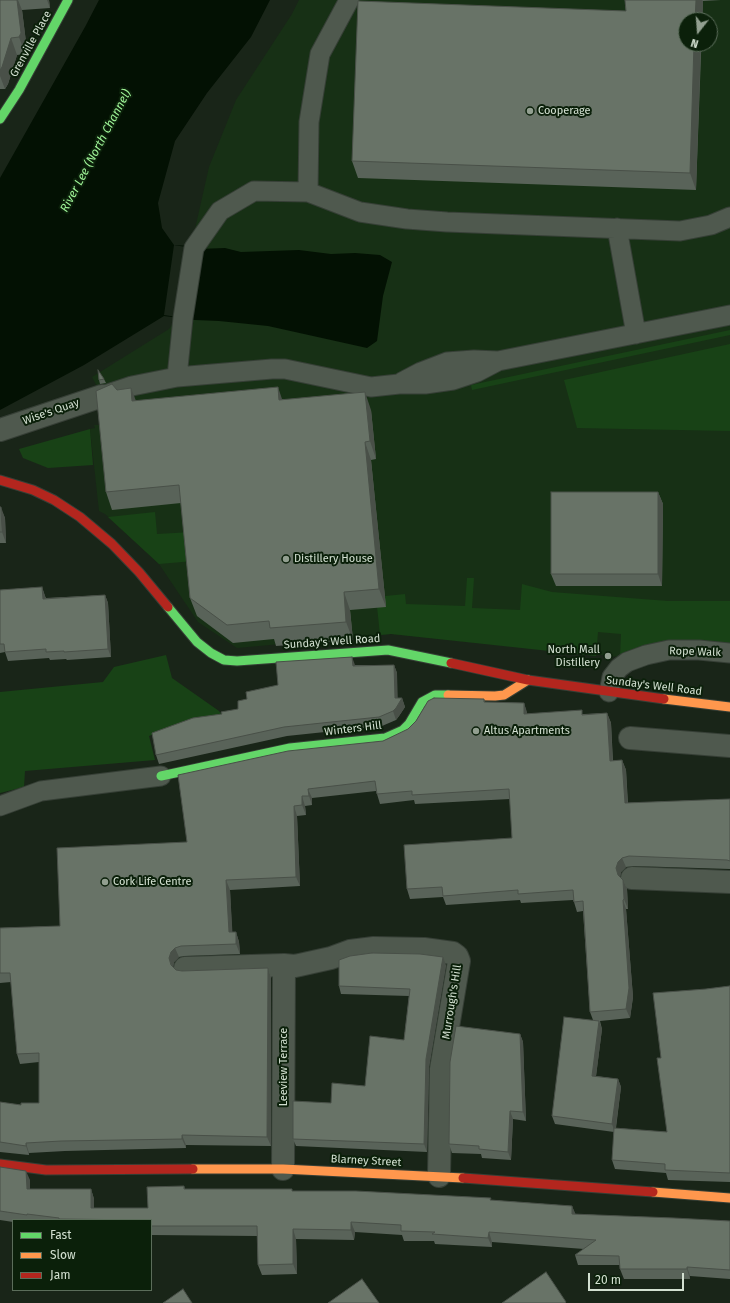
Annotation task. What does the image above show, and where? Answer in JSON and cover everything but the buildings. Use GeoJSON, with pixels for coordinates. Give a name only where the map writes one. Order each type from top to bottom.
{"type":"FeatureCollection","features":[{"type":"Feature","properties":{"kind":"street","name":"Grenville Place"},"geometry":{"type":"LineString","coordinates":[[0,119],[23,83],[64,11],[68,0]]}},
{"type":"Feature","properties":{"kind":"street","name":"Wise's Quay"},"geometry":{"type":"LineString","coordinates":[[0,430],[102,396]]}},
{"type":"Feature","properties":{"kind":"street","name":"Sunday's Well Road"},"geometry":{"type":"LineString","coordinates":[[0,480],[33,490],[54,500],[80,517],[123,555],[196,642],[224,660],[238,661],[388,650],[528,680],[730,707]]}},
{"type":"Feature","properties":{"kind":"street","name":"Winters Hill"},"geometry":{"type":"LineString","coordinates":[[161,776],[290,748],[385,738],[403,730],[409,724],[422,702],[435,695],[504,695],[528,680]]}},
{"type":"Feature","properties":{"kind":"street"},"geometry":{"type":"LineString","coordinates":[[630,738],[730,746]]}},
{"type":"Feature","properties":{"kind":"street"},"geometry":{"type":"LineString","coordinates":[[632,878],[730,882]]}},
{"type":"Feature","properties":{"kind":"street","name":"Murrough's Hill"},"geometry":{"type":"LineString","coordinates":[[284,965],[295,966],[331,958],[350,951],[374,948],[424,949],[453,953],[457,956],[459,961],[442,1069],[439,1176]]}},
{"type":"Feature","properties":{"kind":"street"},"geometry":{"type":"LineString","coordinates":[[185,968],[284,965]]}},
{"type":"Feature","properties":{"kind":"street","name":"Leeview Terrace"},"geometry":{"type":"LineString","coordinates":[[283,1169],[284,965]]}},
{"type":"Feature","properties":{"kind":"street","name":"Blarney Street"},"geometry":{"type":"LineString","coordinates":[[0,1164],[46,1170],[283,1169],[439,1176],[730,1198]]}},
{"type":"Feature","properties":{"kind":"lane"},"geometry":{"type":"LineString","coordinates":[[308,192],[309,122],[320,54],[349,0]]}},
{"type":"Feature","properties":{"kind":"lane"},"geometry":{"type":"LineString","coordinates":[[177,377],[183,318],[194,248],[220,212],[254,191],[308,192],[360,212],[407,219],[447,222],[680,231],[711,225],[730,217]]}},
{"type":"Feature","properties":{"kind":"lane"},"geometry":{"type":"LineString","coordinates":[[617,228],[636,334]]}},
{"type":"Feature","properties":{"kind":"lane"},"geometry":{"type":"LineString","coordinates":[[102,396],[132,386],[177,377],[272,369],[285,369],[371,387],[399,384],[425,384],[453,380],[477,372],[498,362],[730,315]]}},
{"type":"Feature","properties":{"kind":"lane","name":"Rope Walk"},"geometry":{"type":"LineString","coordinates":[[609,692],[612,677],[619,668],[627,662],[646,655],[670,650],[699,650],[730,653]]}},
{"type":"Feature","properties":{"kind":"lane"},"geometry":{"type":"LineString","coordinates":[[0,806],[41,791],[161,776]]}},
{"type":"Feature","properties":{"kind":"shaded area"},"geometry":{"type":"Polygon","coordinates":[[[299,0],[730,0],[730,647],[620,657],[391,634],[237,648],[198,622],[159,564],[105,514],[99,511],[90,429],[95,428],[94,425],[103,425],[102,396],[92,377],[169,329],[174,322],[209,167],[236,100],[292,14],[299,0]]]}},
{"type":"Feature","properties":{"kind":"shaded area"},"geometry":{"type":"Polygon","coordinates":[[[730,330],[730,335],[472,390],[471,385],[730,330]]]}},
{"type":"Feature","properties":{"kind":"shaded area"},"geometry":{"type":"Polygon","coordinates":[[[730,344],[730,431],[577,428],[564,380],[730,344]]]}},
{"type":"Feature","properties":{"kind":"shaded area"},"geometry":{"type":"Polygon","coordinates":[[[90,429],[93,465],[48,468],[23,458],[19,449],[90,429]]]}},
{"type":"Feature","properties":{"kind":"shaded area"},"geometry":{"type":"Polygon","coordinates":[[[155,512],[157,534],[192,532],[194,561],[159,564],[108,517],[155,512]]]}},
{"type":"Feature","properties":{"kind":"shaded area"},"geometry":{"type":"Polygon","coordinates":[[[467,578],[474,578],[472,608],[520,610],[522,584],[552,592],[668,601],[730,601],[730,647],[620,657],[621,634],[598,632],[596,656],[391,634],[380,635],[376,597],[405,594],[406,604],[465,606],[467,578]]]}},
{"type":"Feature","properties":{"kind":"shaded area"},"geometry":{"type":"Polygon","coordinates":[[[166,655],[172,678],[219,711],[226,721],[177,726],[149,736],[155,760],[25,771],[24,787],[0,793],[0,692],[103,682],[114,667],[166,655]]]}},
{"type":"Feature","properties":{"kind":"water","name":"River Lee (North Channel)"},"geometry":{"type":"Polygon","coordinates":[[[99,0],[270,0],[251,37],[207,93],[175,141],[158,203],[162,228],[174,245],[191,246],[198,249],[225,248],[241,252],[299,250],[331,254],[355,253],[380,255],[392,262],[383,296],[377,341],[367,348],[268,326],[164,316],[84,365],[0,410],[0,178],[99,0]]]}},
{"type":"Feature","properties":{"kind":"pier"},"geometry":{"type":"Polygon","coordinates":[[[174,245],[198,249],[183,318],[164,315],[174,245]]]}},
{"type":"Feature","properties":{"kind":"traffic: fast"},"geometry":{"type":"LineString","coordinates":[[0,119],[19,90],[68,0]]}},
{"type":"Feature","properties":{"kind":"traffic: fast"},"geometry":{"type":"LineString","coordinates":[[168,607],[197,642],[211,653],[224,660],[237,661],[388,650],[451,663]]}},
{"type":"Feature","properties":{"kind":"traffic: fast"},"geometry":{"type":"LineString","coordinates":[[161,776],[290,748],[385,738],[403,730],[409,724],[422,702],[435,695],[448,695]]}},
{"type":"Feature","properties":{"kind":"traffic: slow"},"geometry":{"type":"LineString","coordinates":[[448,695],[504,695],[528,680]]}},
{"type":"Feature","properties":{"kind":"traffic: slow"},"geometry":{"type":"LineString","coordinates":[[664,699],[730,707]]}},
{"type":"Feature","properties":{"kind":"traffic: slow"},"geometry":{"type":"LineString","coordinates":[[193,1169],[283,1169],[463,1178]]}},
{"type":"Feature","properties":{"kind":"traffic: slow"},"geometry":{"type":"LineString","coordinates":[[653,1192],[730,1198]]}},
{"type":"Feature","properties":{"kind":"traffic: jam"},"geometry":{"type":"LineString","coordinates":[[0,480],[33,490],[54,500],[80,517],[112,544],[139,572],[168,607]]}},
{"type":"Feature","properties":{"kind":"traffic: jam"},"geometry":{"type":"LineString","coordinates":[[451,663],[528,680],[664,699]]}},
{"type":"Feature","properties":{"kind":"traffic: jam"},"geometry":{"type":"LineString","coordinates":[[0,1164],[46,1170],[193,1169]]}},
{"type":"Feature","properties":{"kind":"traffic: jam"},"geometry":{"type":"LineString","coordinates":[[463,1178],[653,1192]]}},
{"type":"Feature","properties":{"kind":"place","name":"Cooperage"},"geometry":{"type":"Point","coordinates":[530,111]}},
{"type":"Feature","properties":{"kind":"place","name":"Distillery House"},"geometry":{"type":"Point","coordinates":[286,559]}},
{"type":"Feature","properties":{"kind":"place","name":"North Mall Distillery"},"geometry":{"type":"Point","coordinates":[608,656]}},
{"type":"Feature","properties":{"kind":"place","name":"Altus Apartments"},"geometry":{"type":"Point","coordinates":[476,731]}},
{"type":"Feature","properties":{"kind":"place","name":"Cork Life Centre"},"geometry":{"type":"Point","coordinates":[105,882]}}]}
